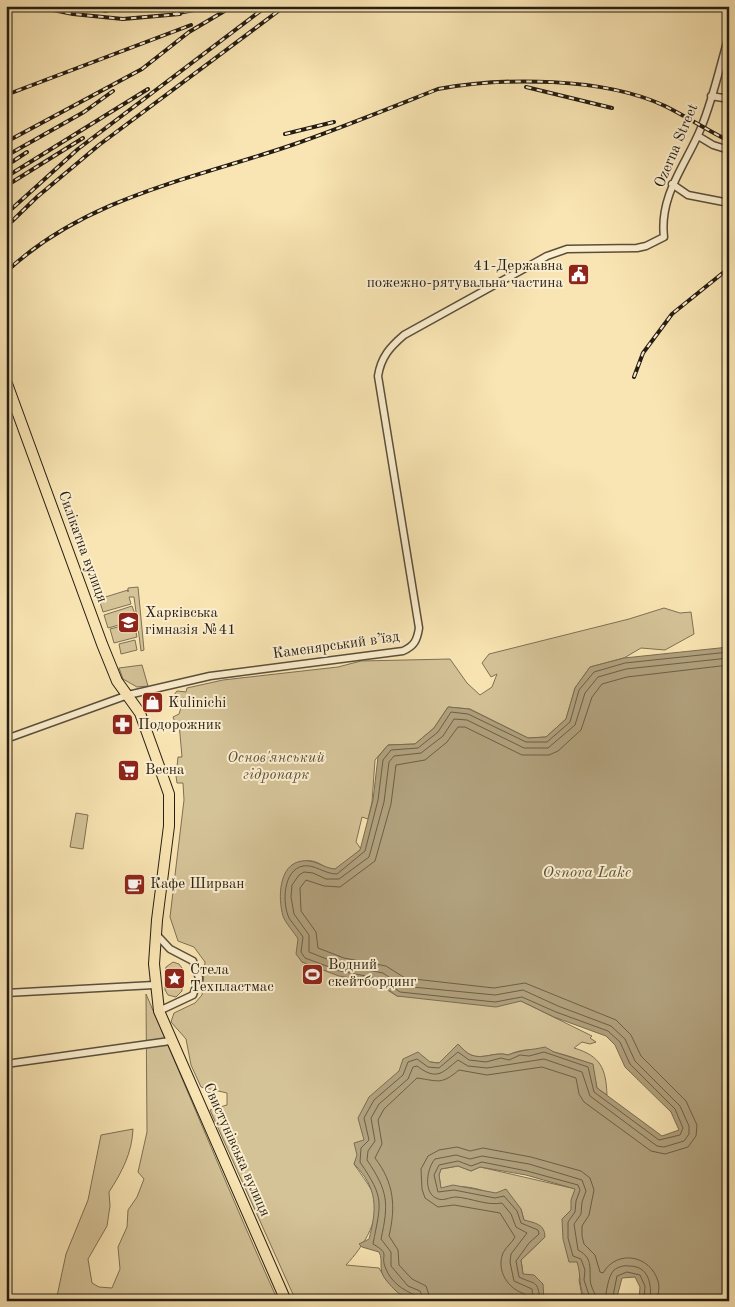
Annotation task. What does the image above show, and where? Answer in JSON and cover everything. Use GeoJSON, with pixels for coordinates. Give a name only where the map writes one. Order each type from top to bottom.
{"type":"FeatureCollection","features":[{"type":"Feature","properties":{"kind":"main road","name":"Силікатна вулиця"},"geometry":{"type":"LineString","coordinates":[[6,381],[102,644],[117,681],[140,714],[169,794],[170,826],[156,933],[154,985],[159,1011]]}},
{"type":"Feature","properties":{"kind":"main road","name":"Свистунівська вулиця"},"geometry":{"type":"LineString","coordinates":[[159,1011],[170,1041],[286,1301]]}},
{"type":"Feature","properties":{"kind":"street","name":"Ozerna Street"},"geometry":{"type":"LineString","coordinates":[[380,363],[388,349],[404,335],[548,256],[567,250],[637,248],[646,246],[664,236],[662,223],[672,184],[698,136],[729,36]]}},
{"type":"Feature","properties":{"kind":"street","name":"Ozerna Street"},"geometry":{"type":"LineString","coordinates":[[711,96],[729,99]]}},
{"type":"Feature","properties":{"kind":"street"},"geometry":{"type":"LineString","coordinates":[[698,136],[713,145],[729,150]]}},
{"type":"Feature","properties":{"kind":"street"},"geometry":{"type":"LineString","coordinates":[[672,184],[688,195],[729,203]]}},
{"type":"Feature","properties":{"kind":"street","name":"Каменярський в’їзд"},"geometry":{"type":"LineString","coordinates":[[128,695],[210,676],[403,650],[412,647],[417,640],[418,628],[378,376],[380,363]]}},
{"type":"Feature","properties":{"kind":"street"},"geometry":{"type":"LineString","coordinates":[[6,739],[128,695]]}},
{"type":"Feature","properties":{"kind":"street"},"geometry":{"type":"LineString","coordinates":[[156,933],[170,949],[193,961],[199,978],[193,995],[159,1011]]}},
{"type":"Feature","properties":{"kind":"street"},"geometry":{"type":"LineString","coordinates":[[6,994],[154,985]]}},
{"type":"Feature","properties":{"kind":"street"},"geometry":{"type":"LineString","coordinates":[[6,1064],[170,1041]]}},
{"type":"Feature","properties":{"kind":"green space"},"geometry":{"type":"Polygon","coordinates":[[[138,587],[144,650],[141,651],[137,620],[108,628],[104,615],[132,606],[137,619],[134,597],[129,597],[131,604],[103,612],[99,599],[128,590],[128,588],[138,587]]]}},
{"type":"Feature","properties":{"kind":"green space","name":"Основ'янський гідропарк"},"geometry":{"type":"Polygon","coordinates":[[[664,608],[680,613],[691,612],[694,634],[665,650],[641,648],[624,658],[590,667],[575,688],[566,719],[546,737],[528,738],[470,709],[448,707],[434,728],[415,744],[388,745],[375,760],[372,802],[368,819],[362,817],[356,842],[361,849],[346,863],[336,869],[327,868],[314,861],[300,862],[291,866],[302,962],[376,983],[397,996],[521,1001],[592,1036],[590,1038],[596,1042],[590,1044],[582,1042],[574,1048],[590,1055],[600,1065],[605,1078],[607,1095],[597,1088],[592,1064],[550,1051],[529,1050],[518,1051],[508,1055],[476,1056],[467,1053],[458,1044],[439,1063],[430,1062],[364,1141],[354,1164],[372,1191],[375,1211],[370,1231],[346,1265],[379,1268],[388,1282],[398,1291],[410,1297],[426,1301],[296,1301],[210,1110],[227,1105],[227,1093],[201,1087],[191,1065],[186,1039],[171,1022],[174,1013],[195,1003],[202,995],[205,962],[194,947],[178,941],[170,917],[184,800],[183,783],[177,783],[176,776],[178,757],[182,757],[179,723],[175,722],[173,717],[179,714],[184,698],[174,703],[174,695],[177,691],[186,692],[187,688],[223,680],[338,667],[361,661],[450,659],[467,683],[480,695],[492,687],[497,674],[491,677],[482,663],[489,654],[629,619],[664,608]]]}},
{"type":"Feature","properties":{"kind":"green space"},"geometry":{"type":"Polygon","coordinates":[[[134,623],[137,637],[114,643],[110,629],[134,623]]]}},
{"type":"Feature","properties":{"kind":"green space"},"geometry":{"type":"Polygon","coordinates":[[[135,640],[137,650],[121,654],[119,644],[135,640]]]}},
{"type":"Feature","properties":{"kind":"green space"},"geometry":{"type":"Polygon","coordinates":[[[142,665],[148,686],[137,687],[123,679],[119,668],[142,665]]]}},
{"type":"Feature","properties":{"kind":"green space"},"geometry":{"type":"Polygon","coordinates":[[[76,813],[88,815],[83,849],[70,847],[76,813]]]}},
{"type":"Feature","properties":{"kind":"green space"},"geometry":{"type":"Polygon","coordinates":[[[173,962],[179,964],[182,968],[182,991],[176,997],[168,995],[165,990],[166,967],[173,962]]]}},
{"type":"Feature","properties":{"kind":"green space"},"geometry":{"type":"Polygon","coordinates":[[[146,994],[278,1301],[56,1301],[66,1254],[88,1200],[101,1135],[133,1129],[131,1146],[125,1162],[109,1192],[110,1206],[107,1226],[88,1259],[92,1283],[99,1287],[112,1288],[120,1269],[118,1247],[127,1227],[128,1210],[137,1197],[144,1179],[138,1172],[147,1132],[146,994]]]}},
{"type":"Feature","properties":{"kind":"green space"},"geometry":{"type":"Polygon","coordinates":[[[458,1166],[471,1171],[480,1167],[576,1189],[571,1215],[577,1262],[582,1268],[579,1280],[583,1301],[549,1301],[551,1295],[548,1301],[544,1301],[523,1274],[521,1260],[545,1237],[524,1220],[521,1209],[502,1198],[472,1188],[451,1187],[441,1189],[439,1175],[441,1169],[458,1166]]]}},
{"type":"Feature","properties":{"kind":"water","name":"Osnova Lake"},"geometry":{"type":"Polygon","coordinates":[[[729,647],[729,1301],[639,1301],[640,1287],[635,1277],[622,1278],[616,1301],[587,1301],[582,1291],[577,1262],[569,1262],[563,1239],[562,1219],[571,1210],[571,1200],[575,1189],[526,1175],[480,1167],[471,1171],[458,1166],[441,1169],[439,1175],[441,1188],[453,1185],[496,1193],[506,1189],[521,1209],[524,1220],[539,1225],[543,1229],[545,1237],[521,1260],[523,1274],[534,1275],[543,1284],[544,1301],[448,1302],[412,1299],[403,1296],[383,1276],[379,1252],[362,1247],[359,1244],[369,1239],[374,1208],[368,1182],[354,1164],[357,1155],[354,1143],[364,1140],[358,1118],[369,1097],[399,1071],[403,1059],[418,1052],[430,1062],[439,1063],[458,1044],[469,1054],[480,1057],[499,1054],[508,1055],[545,1047],[554,1052],[593,1064],[597,1088],[662,1136],[679,1130],[671,1112],[625,1067],[615,1045],[606,1036],[554,1017],[521,1001],[496,1007],[397,996],[379,983],[339,976],[302,962],[296,954],[298,939],[284,919],[281,909],[280,892],[284,875],[288,868],[302,861],[311,861],[335,869],[360,850],[373,800],[378,757],[388,745],[415,744],[434,728],[448,707],[469,709],[528,738],[546,737],[566,719],[575,688],[590,667],[624,658],[729,647]]]}},
{"type":"Feature","properties":{"kind":"railway"},"geometry":{"type":"LineString","coordinates":[[33,6],[73,14],[123,19],[180,14]]}},
{"type":"Feature","properties":{"kind":"railway"},"geometry":{"type":"LineString","coordinates":[[86,6],[106,11]]}},
{"type":"Feature","properties":{"kind":"railway"},"geometry":{"type":"LineString","coordinates":[[173,14],[215,6]]}},
{"type":"Feature","properties":{"kind":"railway"},"geometry":{"type":"LineString","coordinates":[[6,142],[142,69],[189,32],[233,6]]}},
{"type":"Feature","properties":{"kind":"railway"},"geometry":{"type":"LineString","coordinates":[[6,214],[78,149],[267,6]]}},
{"type":"Feature","properties":{"kind":"railway"},"geometry":{"type":"LineString","coordinates":[[6,227],[37,197],[99,145],[285,6]]}},
{"type":"Feature","properties":{"kind":"railway"},"geometry":{"type":"LineString","coordinates":[[6,95],[191,25]]}},
{"type":"Feature","properties":{"kind":"railway"},"geometry":{"type":"LineString","coordinates":[[6,272],[37,246],[71,225],[106,208],[179,180],[310,138],[438,89],[464,85],[522,81],[553,82],[613,89],[640,96],[665,106],[729,141]]}},
{"type":"Feature","properties":{"kind":"railway"},"geometry":{"type":"LineString","coordinates":[[526,87],[612,108]]}},
{"type":"Feature","properties":{"kind":"railway"},"geometry":{"type":"LineString","coordinates":[[6,177],[148,89]]}},
{"type":"Feature","properties":{"kind":"railway"},"geometry":{"type":"LineString","coordinates":[[6,156],[84,112],[113,91]]}},
{"type":"Feature","properties":{"kind":"railway"},"geometry":{"type":"LineString","coordinates":[[285,134],[334,122]]}},
{"type":"Feature","properties":{"kind":"railway"},"geometry":{"type":"LineString","coordinates":[[6,186],[83,138]]}},
{"type":"Feature","properties":{"kind":"railway"},"geometry":{"type":"LineString","coordinates":[[6,166],[27,152]]}},
{"type":"Feature","properties":{"kind":"railway"},"geometry":{"type":"LineString","coordinates":[[634,377],[643,353],[672,314],[729,268]]}},
{"type":"Feature","properties":{"kind":"place","name":"41-Державна пожежно-рятувальна частина"},"geometry":{"type":"Point","coordinates":[579,275]}},
{"type":"Feature","properties":{"kind":"place","name":"Харківська гімназія №41"},"geometry":{"type":"Point","coordinates":[129,622]}},
{"type":"Feature","properties":{"kind":"place","name":"Kulinichi"},"geometry":{"type":"Point","coordinates":[152,703]}},
{"type":"Feature","properties":{"kind":"place","name":"Подорожник"},"geometry":{"type":"Point","coordinates":[122,725]}},
{"type":"Feature","properties":{"kind":"place","name":"Весна"},"geometry":{"type":"Point","coordinates":[129,770]}},
{"type":"Feature","properties":{"kind":"place","name":"Кафе Ширван"},"geometry":{"type":"Point","coordinates":[134,884]}},
{"type":"Feature","properties":{"kind":"place","name":"Водний скейтбординг"},"geometry":{"type":"Point","coordinates":[312,974]}},
{"type":"Feature","properties":{"kind":"place","name":"Стела Техпластмас"},"geometry":{"type":"Point","coordinates":[174,979]}}]}
